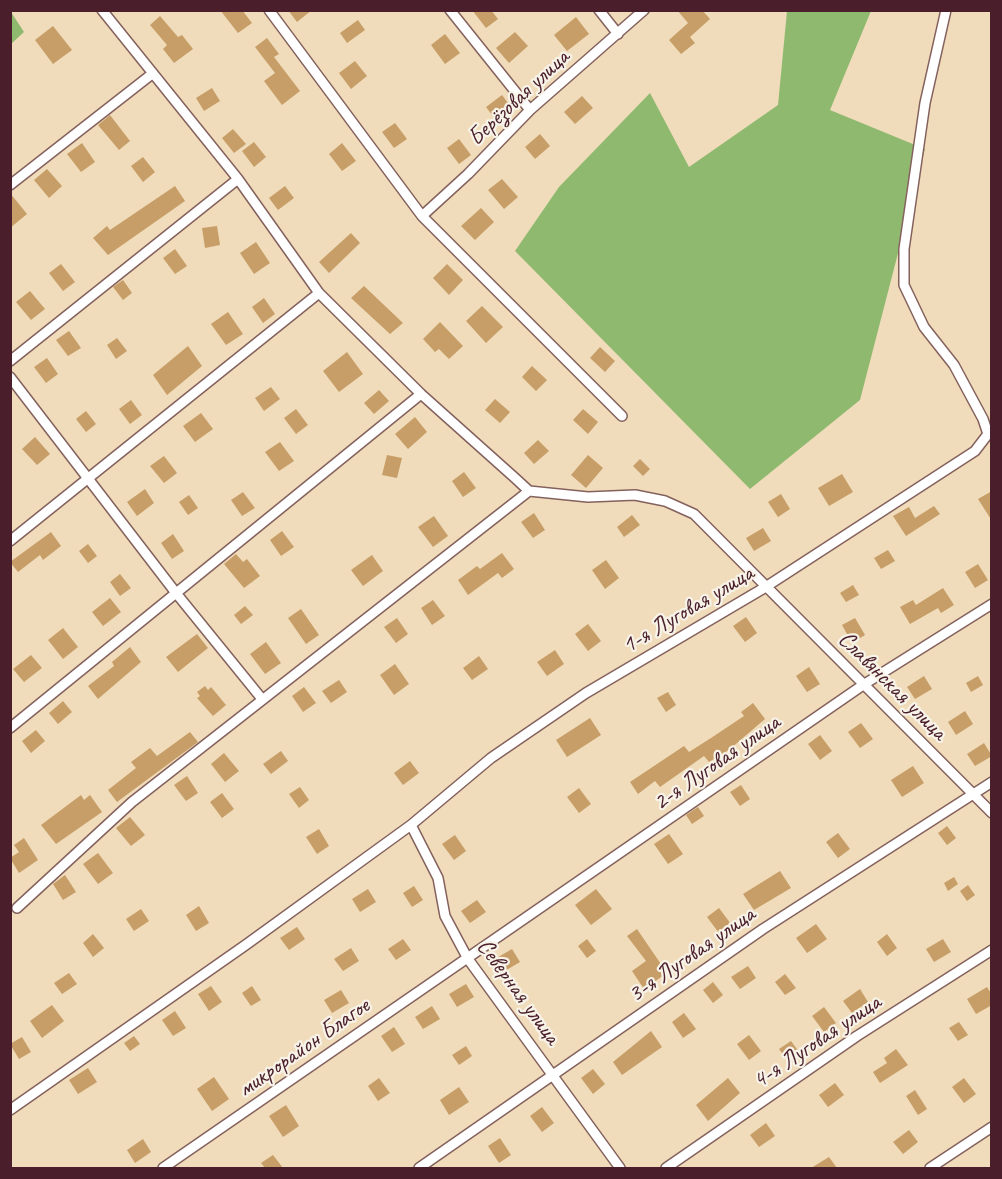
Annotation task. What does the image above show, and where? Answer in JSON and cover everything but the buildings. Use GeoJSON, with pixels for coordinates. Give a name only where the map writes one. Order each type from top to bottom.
{"type":"FeatureCollection","features":[{"type":"Feature","properties":{"kind":"street"},"geometry":{"type":"LineString","coordinates":[[17,908],[132,802],[529,491],[422,394],[319,293],[238,179],[102,10]]}},
{"type":"Feature","properties":{"kind":"street"},"geometry":{"type":"LineString","coordinates":[[269,10],[422,216],[622,416]]}},
{"type":"Feature","properties":{"kind":"street"},"geometry":{"type":"LineString","coordinates":[[450,10],[530,110]]}},
{"type":"Feature","properties":{"kind":"street"},"geometry":{"type":"LineString","coordinates":[[599,10],[618,34]]}},
{"type":"Feature","properties":{"kind":"street","name":"Берёзовая улица"},"geometry":{"type":"LineString","coordinates":[[422,216],[468,174],[530,110],[644,10]]}},
{"type":"Feature","properties":{"kind":"street","name":"1-я Луговая улица"},"geometry":{"type":"LineString","coordinates":[[10,1110],[247,944],[411,825],[491,758],[586,693],[764,588],[975,451],[988,434],[983,419],[954,365],[924,327],[904,285],[904,249],[925,103],[946,10]]}},
{"type":"Feature","properties":{"kind":"street"},"geometry":{"type":"LineString","coordinates":[[10,185],[152,74]]}},
{"type":"Feature","properties":{"kind":"street"},"geometry":{"type":"LineString","coordinates":[[10,360],[238,179]]}},
{"type":"Feature","properties":{"kind":"street"},"geometry":{"type":"LineString","coordinates":[[10,541],[319,293]]}},
{"type":"Feature","properties":{"kind":"street"},"geometry":{"type":"LineString","coordinates":[[10,377],[176,593],[262,699]]}},
{"type":"Feature","properties":{"kind":"street"},"geometry":{"type":"LineString","coordinates":[[10,728],[422,394]]}},
{"type":"Feature","properties":{"kind":"street","name":"Славянская улица"},"geometry":{"type":"LineString","coordinates":[[529,491],[588,496],[635,495],[665,501],[694,514],[764,588],[992,813]]}},
{"type":"Feature","properties":{"kind":"street","name":"2-я Луговая улица"},"geometry":{"type":"LineString","coordinates":[[468,959],[862,685],[992,604]]}},
{"type":"Feature","properties":{"kind":"street","name":"3-я Луговая улица"},"geometry":{"type":"LineString","coordinates":[[419,1168],[762,929],[992,782]]}},
{"type":"Feature","properties":{"kind":"street","name":"Северная улица"},"geometry":{"type":"LineString","coordinates":[[411,825],[438,878],[445,916],[468,959],[620,1168]]}},
{"type":"Feature","properties":{"kind":"street","name":"4-я Луговая улица"},"geometry":{"type":"LineString","coordinates":[[666,1168],[857,1036],[992,950]]}},
{"type":"Feature","properties":{"kind":"street","name":"микрорайон Благое"},"geometry":{"type":"LineString","coordinates":[[163,1168],[468,959]]}},
{"type":"Feature","properties":{"kind":"street"},"geometry":{"type":"LineString","coordinates":[[930,1168],[992,1127]]}},
{"type":"Feature","properties":{"kind":"green space"},"geometry":{"type":"Polygon","coordinates":[[[787,11],[871,11],[830,110],[925,149],[860,400],[750,489],[515,251],[559,187],[650,93],[689,167],[778,105],[787,11]]]}},
{"type":"Feature","properties":{"kind":"green space"},"geometry":{"type":"Polygon","coordinates":[[[11,12],[24,32],[11,44],[11,12]]]}}]}
